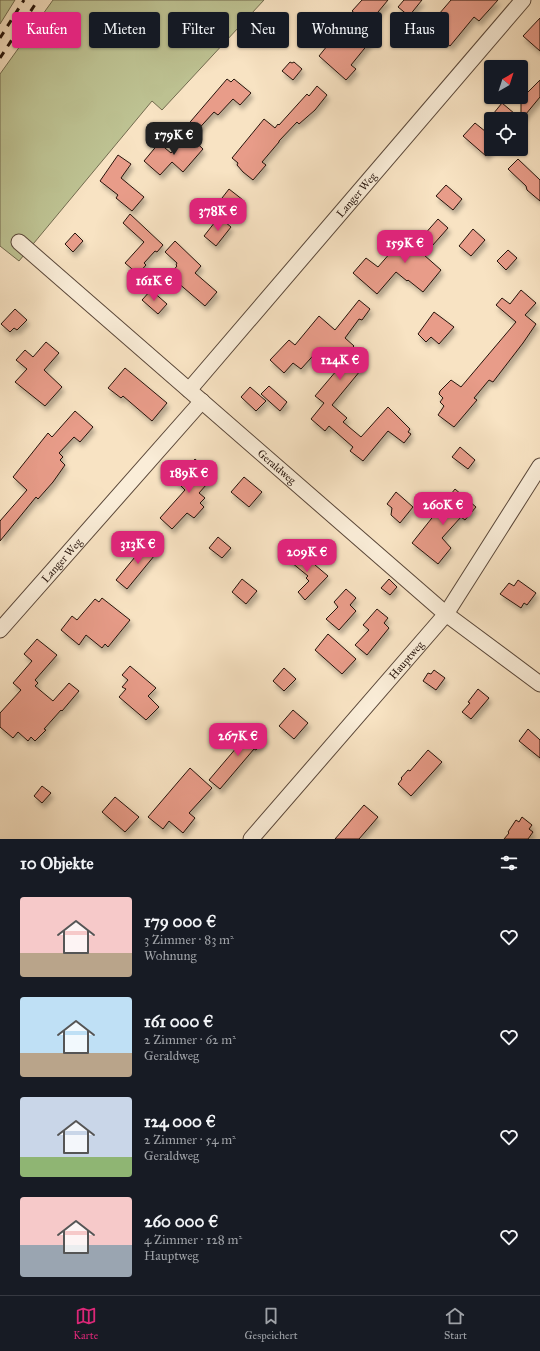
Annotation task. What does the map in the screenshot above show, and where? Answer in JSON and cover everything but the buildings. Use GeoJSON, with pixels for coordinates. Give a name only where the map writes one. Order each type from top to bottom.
{"type":"FeatureCollection","features":[{"type":"Feature","properties":{"kind":"street","name":"Langer Weg"},"geometry":{"type":"LineString","coordinates":[[189,390],[523,0]]}},
{"type":"Feature","properties":{"kind":"street","name":"Geraldweg"},"geometry":{"type":"LineString","coordinates":[[19,242],[446,614],[540,684]]}},
{"type":"Feature","properties":{"kind":"street","name":"Langer Weg"},"geometry":{"type":"LineString","coordinates":[[0,630],[202,401]]}},
{"type":"Feature","properties":{"kind":"street","name":"Hauptweg"},"geometry":{"type":"LineString","coordinates":[[251,839],[446,614],[540,466]]}},
{"type":"Feature","properties":{"kind":"green space"},"geometry":{"type":"Polygon","coordinates":[[[0,0],[15,0],[0,24],[0,0]]]}},
{"type":"Feature","properties":{"kind":"green space"},"geometry":{"type":"Polygon","coordinates":[[[53,0],[264,0],[253,12],[237,12],[237,29],[229,38],[229,12],[168,12],[168,48],[219,48],[162,110],[152,101],[19,261],[0,246],[0,74],[19,48],[81,48],[81,12],[44,12],[53,0]]]}},
{"type":"Feature","properties":{"kind":"railway"},"geometry":{"type":"LineString","coordinates":[[0,38],[24,0]]}},
{"type":"Feature","properties":{"kind":"railway"},"geometry":{"type":"LineString","coordinates":[[0,58],[38,0]]}}]}
